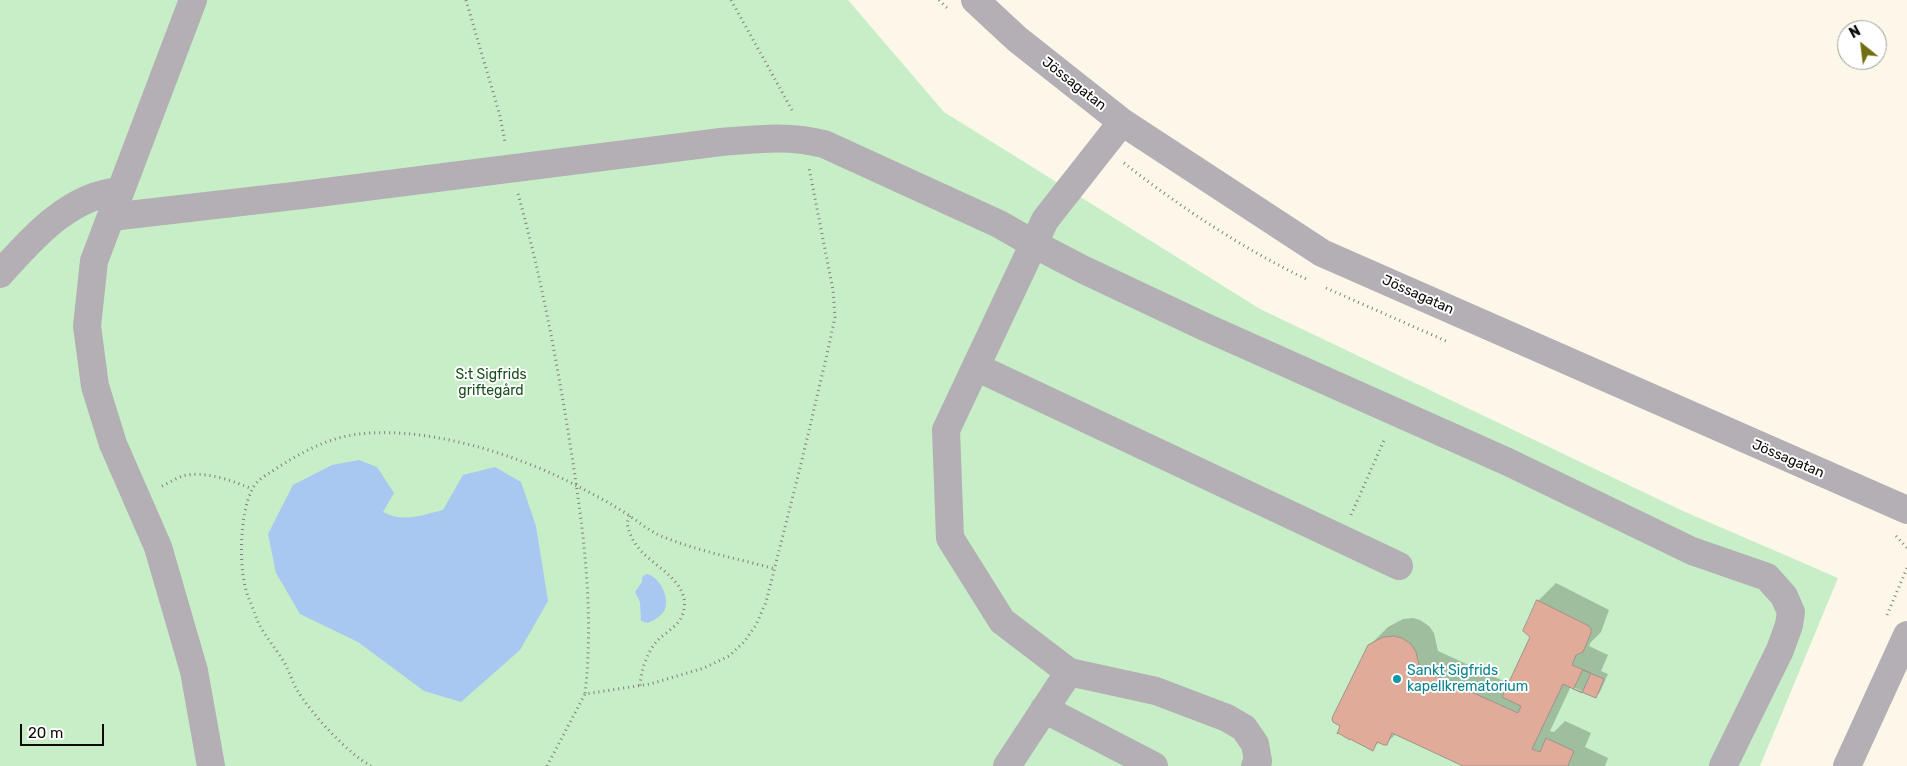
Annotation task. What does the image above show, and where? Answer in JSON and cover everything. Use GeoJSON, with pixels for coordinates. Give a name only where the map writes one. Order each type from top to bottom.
{"type":"FeatureCollection","features":[{"type":"Feature","properties":{"kind":"street"},"geometry":{"type":"LineString","coordinates":[[192,0],[94,261],[87,326],[95,386],[113,444],[158,547],[194,671],[211,766]]}},
{"type":"Feature","properties":{"kind":"street","name":"Jössagatan"},"geometry":{"type":"LineString","coordinates":[[975,0],[1017,39],[1122,122],[1322,253],[1907,510]]}},
{"type":"Feature","properties":{"kind":"street"},"geometry":{"type":"LineString","coordinates":[[1122,122],[1046,220],[946,430],[950,538],[1002,621],[1070,672],[1156,691],[1227,718],[1244,728],[1255,744],[1258,761],[1255,766]]}},
{"type":"Feature","properties":{"kind":"street"},"geometry":{"type":"LineString","coordinates":[[111,217],[721,142],[775,138],[803,139],[824,144],[999,224],[1034,244],[1205,327],[1508,462],[1692,551],[1767,577],[1784,596],[1791,612],[1789,625],[1780,650],[1723,766]]}},
{"type":"Feature","properties":{"kind":"street"},"geometry":{"type":"LineString","coordinates":[[0,274],[25,245],[56,218],[82,202],[104,192],[120,191]]}},
{"type":"Feature","properties":{"kind":"street"},"geometry":{"type":"LineString","coordinates":[[976,367],[1399,566]]}},
{"type":"Feature","properties":{"kind":"street"},"geometry":{"type":"LineString","coordinates":[[1847,766],[1907,635]]}},
{"type":"Feature","properties":{"kind":"street"},"geometry":{"type":"LineString","coordinates":[[1006,766],[1070,672]]}},
{"type":"Feature","properties":{"kind":"street"},"geometry":{"type":"LineString","coordinates":[[1044,709],[1154,766]]}},
{"type":"Feature","properties":{"kind":"path"},"geometry":{"type":"LineString","coordinates":[[466,0],[500,116],[511,168],[530,239],[554,351],[584,539],[590,614],[589,661],[585,694],[547,766]]}},
{"type":"Feature","properties":{"kind":"path"},"geometry":{"type":"LineString","coordinates":[[585,694],[650,684],[704,668],[729,656],[744,642],[756,625],[766,602],[802,464],[834,317],[833,290],[799,122],[730,0]]}},
{"type":"Feature","properties":{"kind":"path"},"geometry":{"type":"LineString","coordinates":[[1341,538],[1396,412]]}},
{"type":"Feature","properties":{"kind":"path"},"geometry":{"type":"LineString","coordinates":[[371,766],[356,756],[312,710],[298,690],[284,662],[259,624],[247,594],[241,557],[244,520],[252,489],[263,477],[320,444],[348,436],[387,432],[436,437],[488,450],[538,467],[576,485],[622,511],[656,534],[687,546],[774,569]]}},
{"type":"Feature","properties":{"kind":"path"},"geometry":{"type":"LineString","coordinates":[[137,499],[184,475],[209,475],[233,480],[252,489]]}},
{"type":"Feature","properties":{"kind":"path"},"geometry":{"type":"LineString","coordinates":[[630,516],[627,523],[634,542],[643,553],[676,581],[682,591],[684,603],[682,617],[656,641],[649,652],[641,674],[640,686]]}},
{"type":"Feature","properties":{"kind":"green space","name":"S:t Sigfrids griftegård"},"geometry":{"type":"Polygon","coordinates":[[[0,0],[848,0],[944,112],[1260,309],[1683,511],[1838,578],[1760,766],[0,766],[0,0]]]}},
{"type":"Feature","properties":{"kind":"water"},"geometry":{"type":"Polygon","coordinates":[[[359,460],[377,467],[394,493],[383,512],[405,518],[443,510],[463,475],[495,467],[521,482],[536,526],[548,601],[520,650],[461,702],[424,691],[358,642],[300,614],[276,573],[268,534],[293,485],[332,465],[359,460]]]}},
{"type":"Feature","properties":{"kind":"water"},"geometry":{"type":"Polygon","coordinates":[[[647,574],[656,579],[660,584],[666,601],[664,611],[648,623],[641,621],[640,602],[635,592],[642,582],[642,577],[647,574]]]}},
{"type":"Feature","properties":{"kind":"building","name":"Sankt Sigfrids kapellkrematorium"},"geometry":{"type":"Polygon","coordinates":[[[1537,600],[1589,626],[1591,629],[1583,652],[1576,655],[1572,665],[1591,673],[1582,693],[1563,684],[1532,749],[1540,752],[1546,738],[1574,751],[1569,766],[1463,766],[1392,733],[1387,745],[1377,742],[1373,751],[1337,734],[1340,726],[1333,722],[1332,718],[1368,645],[1383,637],[1394,636],[1402,638],[1411,644],[1416,652],[1420,669],[1518,713],[1521,706],[1502,697],[1530,637],[1523,631],[1537,600]]]}},
{"type":"Feature","properties":{"kind":"building"},"geometry":{"type":"Polygon","coordinates":[[[1583,670],[1604,679],[1596,698],[1574,689],[1583,670]]]}},
{"type":"Feature","properties":{"kind":"place","name":"Sankt Sigfrids kapellkrematorium"},"geometry":{"type":"Point","coordinates":[1397,679]}}]}
